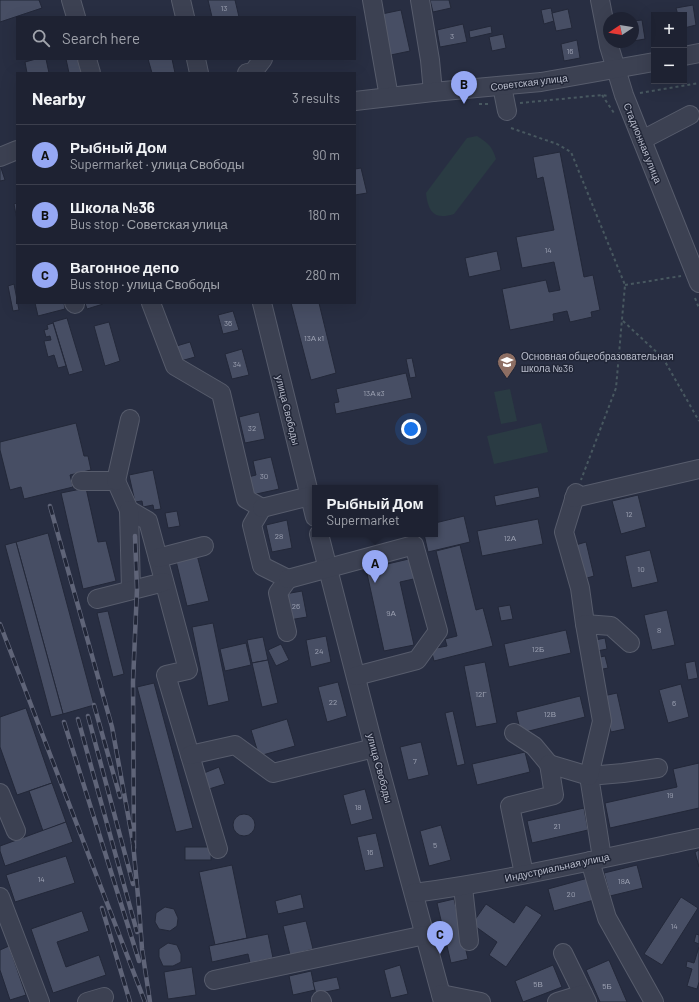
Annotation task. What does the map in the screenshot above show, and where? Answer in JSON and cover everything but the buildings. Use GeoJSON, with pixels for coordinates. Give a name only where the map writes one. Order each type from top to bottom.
{"type":"FeatureCollection","features":[{"type":"Feature","properties":{"kind":"street"},"geometry":{"type":"LineString","coordinates":[[71,0],[76,16]]}},
{"type":"Feature","properties":{"kind":"street"},"geometry":{"type":"LineString","coordinates":[[181,0],[185,16]]}},
{"type":"Feature","properties":{"kind":"street"},"geometry":{"type":"LineString","coordinates":[[372,0],[388,97]]}},
{"type":"Feature","properties":{"kind":"street"},"geometry":{"type":"LineString","coordinates":[[420,0],[430,60],[433,92]]}},
{"type":"Feature","properties":{"kind":"street","name":"Стадионная улица"},"geometry":{"type":"LineString","coordinates":[[600,0],[609,46],[624,95],[696,277]]}},
{"type":"Feature","properties":{"kind":"street"},"geometry":{"type":"LineString","coordinates":[[687,56],[699,54]]}},
{"type":"Feature","properties":{"kind":"street"},"geometry":{"type":"LineString","coordinates":[[87,60],[91,72]]}},
{"type":"Feature","properties":{"kind":"street"},"geometry":{"type":"LineString","coordinates":[[196,60],[199,72]]}},
{"type":"Feature","properties":{"kind":"street"},"geometry":{"type":"LineString","coordinates":[[253,72],[261,60]]}},
{"type":"Feature","properties":{"kind":"street","name":"Советская улица"},"geometry":{"type":"LineString","coordinates":[[356,101],[541,82],[651,63]]}},
{"type":"Feature","properties":{"kind":"street"},"geometry":{"type":"LineString","coordinates":[[502,86],[508,114]]}},
{"type":"Feature","properties":{"kind":"street"},"geometry":{"type":"LineString","coordinates":[[642,140],[690,115]]}},
{"type":"Feature","properties":{"kind":"street"},"geometry":{"type":"LineString","coordinates":[[0,157],[16,150]]}},
{"type":"Feature","properties":{"kind":"street"},"geometry":{"type":"LineString","coordinates":[[151,304],[175,366],[221,393],[246,499],[262,508],[310,496]]}},
{"type":"Feature","properties":{"kind":"street","name":"улица Свободы"},"geometry":{"type":"LineString","coordinates":[[262,304],[312,505]]}},
{"type":"Feature","properties":{"kind":"street"},"geometry":{"type":"LineString","coordinates":[[130,419],[116,481],[129,510],[131,590]]}},
{"type":"Feature","properties":{"kind":"street"},"geometry":{"type":"LineString","coordinates":[[653,1002],[607,918],[596,860],[589,776],[602,720],[580,588],[564,532],[575,495],[699,469]]}},
{"type":"Feature","properties":{"kind":"street"},"geometry":{"type":"LineString","coordinates":[[81,481],[116,481]]}},
{"type":"Feature","properties":{"kind":"street"},"geometry":{"type":"LineString","coordinates":[[262,508],[252,525],[262,566],[288,579]]}},
{"type":"Feature","properties":{"kind":"street"},"geometry":{"type":"LineString","coordinates":[[129,510],[148,521],[188,670],[166,675],[218,848]]}},
{"type":"Feature","properties":{"kind":"street","name":"улица Свободы"},"geometry":{"type":"LineString","coordinates":[[320,537],[374,748],[442,998]]}},
{"type":"Feature","properties":{"kind":"street"},"geometry":{"type":"LineString","coordinates":[[287,632],[278,593],[288,579],[414,545],[438,631],[417,660],[356,676]]}},
{"type":"Feature","properties":{"kind":"street"},"geometry":{"type":"LineString","coordinates":[[158,558],[204,546]]}},
{"type":"Feature","properties":{"kind":"street"},"geometry":{"type":"LineString","coordinates":[[97,599],[164,582]]}},
{"type":"Feature","properties":{"kind":"street"},"geometry":{"type":"LineString","coordinates":[[585,624],[611,626],[630,643]]}},
{"type":"Feature","properties":{"kind":"street"},"geometry":{"type":"LineString","coordinates":[[514,733],[534,746],[549,764],[554,795],[510,806],[524,874]]}},
{"type":"Feature","properties":{"kind":"street"},"geometry":{"type":"LineString","coordinates":[[190,754],[235,745],[273,774],[374,748]]}},
{"type":"Feature","properties":{"kind":"street"},"geometry":{"type":"LineString","coordinates":[[549,764],[589,776],[658,768]]}},
{"type":"Feature","properties":{"kind":"street"},"geometry":{"type":"LineString","coordinates":[[0,793],[16,831]]}},
{"type":"Feature","properties":{"kind":"street","name":"Индустриальная улица"},"geometry":{"type":"LineString","coordinates":[[414,893],[463,887],[699,838]]}},
{"type":"Feature","properties":{"kind":"street"},"geometry":{"type":"LineString","coordinates":[[463,887],[469,941]]}},
{"type":"Feature","properties":{"kind":"street"},"geometry":{"type":"LineString","coordinates":[[0,897],[40,1002]]}},
{"type":"Feature","properties":{"kind":"street"},"geometry":{"type":"LineString","coordinates":[[214,980],[425,935]]}},
{"type":"Feature","properties":{"kind":"street"},"geometry":{"type":"LineString","coordinates":[[557,1002],[585,998],[563,953]]}},
{"type":"Feature","properties":{"kind":"street"},"geometry":{"type":"LineString","coordinates":[[442,998],[481,1002]]}},
{"type":"Feature","properties":{"kind":"path"},"geometry":{"type":"LineString","coordinates":[[508,114],[602,95],[624,95],[699,83]]}},
{"type":"Feature","properties":{"kind":"path"},"geometry":{"type":"LineString","coordinates":[[479,104],[508,114],[571,152],[625,285],[616,388],[575,495]]}},
{"type":"Feature","properties":{"kind":"path"},"geometry":{"type":"LineString","coordinates":[[625,285],[681,276],[696,277]]}},
{"type":"Feature","properties":{"kind":"path"},"geometry":{"type":"LineString","coordinates":[[623,321],[663,358],[699,421]]}},
{"type":"Feature","properties":{"kind":"shaded area"},"geometry":{"type":"Polygon","coordinates":[[[477,136],[489,145],[496,159],[454,214],[447,216],[437,215],[429,206],[426,193],[467,138],[477,136]]]}},
{"type":"Feature","properties":{"kind":"shaded area"},"geometry":{"type":"Polygon","coordinates":[[[510,389],[517,421],[501,424],[494,392],[510,389]]]}},
{"type":"Feature","properties":{"kind":"shaded area"},"geometry":{"type":"Polygon","coordinates":[[[541,423],[548,452],[494,464],[487,436],[541,423]]]}},
{"type":"Feature","properties":{"kind":"railway"},"geometry":{"type":"LineString","coordinates":[[50,506],[112,727],[134,848],[133,682],[137,589],[135,536]]}},
{"type":"Feature","properties":{"kind":"railway"},"geometry":{"type":"LineString","coordinates":[[0,624],[145,1002]]}},
{"type":"Feature","properties":{"kind":"railway"},"geometry":{"type":"LineString","coordinates":[[94,705],[120,797]]}},
{"type":"Feature","properties":{"kind":"railway"},"geometry":{"type":"LineString","coordinates":[[88,716],[133,884]]}},
{"type":"Feature","properties":{"kind":"railway"},"geometry":{"type":"LineString","coordinates":[[78,719],[137,932]]}},
{"type":"Feature","properties":{"kind":"railway"},"geometry":{"type":"LineString","coordinates":[[64,722],[139,961]]}},
{"type":"Feature","properties":{"kind":"railway"},"geometry":{"type":"LineString","coordinates":[[133,843],[142,949],[150,1002]]}},
{"type":"Feature","properties":{"kind":"railway"},"geometry":{"type":"LineString","coordinates":[[102,908],[130,1002]]}},
{"type":"Feature","properties":{"kind":"place","name":"Школа №36"},"geometry":{"type":"Point","coordinates":[464,104]}},
{"type":"Feature","properties":{"kind":"place","name":"Основная общеобразовательная школа №36"},"geometry":{"type":"Point","coordinates":[507,379]}},
{"type":"Feature","properties":{"kind":"place","name":"Рыбный Дом"},"geometry":{"type":"Point","coordinates":[375,583]}},
{"type":"Feature","properties":{"kind":"place","name":"Вагонное депо"},"geometry":{"type":"Point","coordinates":[440,954]}}]}
